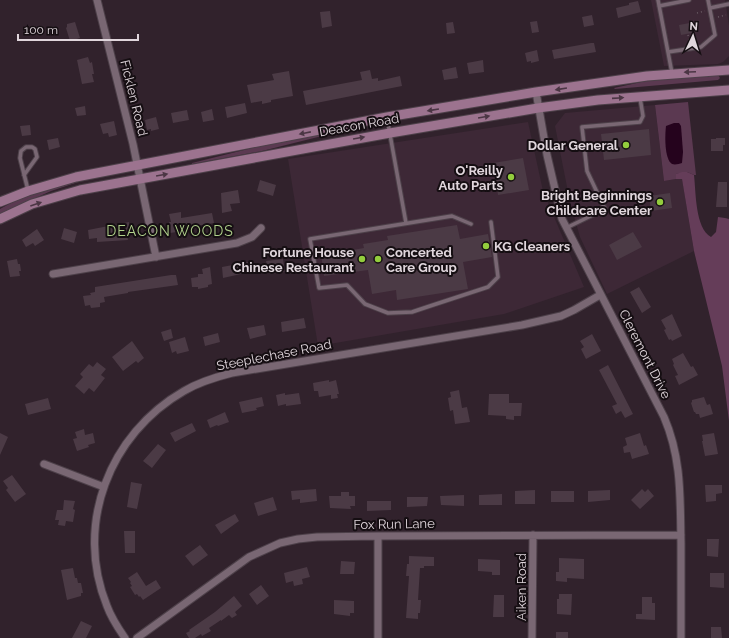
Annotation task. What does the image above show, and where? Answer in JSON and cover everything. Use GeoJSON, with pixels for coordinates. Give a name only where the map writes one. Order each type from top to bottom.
{"type":"FeatureCollection","features":[{"type":"Feature","properties":{"kind":"main road","name":"Deacon Road"},"geometry":{"type":"LineString","coordinates":[[0,202],[28,191],[76,177],[387,117],[536,92],[647,76],[729,70]]}},
{"type":"Feature","properties":{"kind":"main road","name":"Deacon Road"},"geometry":{"type":"LineString","coordinates":[[0,219],[32,204],[80,190],[390,133],[538,108],[598,100],[729,90]]}},
{"type":"Feature","properties":{"kind":"street","name":"Ficklen Road"},"geometry":{"type":"LineString","coordinates":[[97,0],[133,144],[139,180],[156,257]]}},
{"type":"Feature","properties":{"kind":"street","name":"Cleremont Drive"},"geometry":{"type":"LineString","coordinates":[[536,92],[538,108],[560,211],[566,228],[671,432],[676,451],[678,468],[681,638]]}},
{"type":"Feature","properties":{"kind":"street"},"geometry":{"type":"LineString","coordinates":[[53,274],[237,243],[252,237],[261,228]]}},
{"type":"Feature","properties":{"kind":"street","name":"Steeplechase Road"},"geometry":{"type":"LineString","coordinates":[[125,638],[113,620],[107,606],[96,568],[94,534],[96,516],[104,488],[124,446],[139,428],[169,400],[199,383],[231,373],[522,325],[550,319],[574,310],[600,294]]}},
{"type":"Feature","properties":{"kind":"street"},"geometry":{"type":"LineString","coordinates":[[44,464],[104,488]]}},
{"type":"Feature","properties":{"kind":"street","name":"Aiken Road"},"geometry":{"type":"LineString","coordinates":[[532,638],[533,535]]}},
{"type":"Feature","properties":{"kind":"street","name":"Fox Run Lane"},"geometry":{"type":"LineString","coordinates":[[136,638],[249,557],[264,549],[304,538],[378,536],[680,535]]}},
{"type":"Feature","properties":{"kind":"street"},"geometry":{"type":"LineString","coordinates":[[378,536],[378,638]]}},
{"type":"Feature","properties":{"kind":"lane"},"geometry":{"type":"LineString","coordinates":[[658,0],[672,74]]}},
{"type":"Feature","properties":{"kind":"lane"},"geometry":{"type":"LineString","coordinates":[[659,6],[689,0]]}},
{"type":"Feature","properties":{"kind":"lane"},"geometry":{"type":"LineString","coordinates":[[668,52],[701,47],[715,35],[708,0]]}},
{"type":"Feature","properties":{"kind":"lane"},"geometry":{"type":"LineString","coordinates":[[710,9],[729,4]]}},
{"type":"Feature","properties":{"kind":"lane"},"geometry":{"type":"LineString","coordinates":[[566,228],[605,209],[587,170],[582,127],[640,122],[642,116],[640,97]]}},
{"type":"Feature","properties":{"kind":"lane"},"geometry":{"type":"LineString","coordinates":[[387,117],[406,223]]}},
{"type":"Feature","properties":{"kind":"lane"},"geometry":{"type":"LineString","coordinates":[[24,175],[36,158],[35,149],[32,147],[26,147],[21,151],[20,158],[24,175],[28,191]]}},
{"type":"Feature","properties":{"kind":"lane"},"geometry":{"type":"LineString","coordinates":[[471,224],[452,216],[310,239],[319,288],[347,285],[365,304],[388,313],[412,312],[488,287],[498,278],[491,222]]}},
{"type":"Feature","properties":{"kind":"path"},"geometry":{"type":"LineString","coordinates":[[697,13],[710,9]]}},
{"type":"Feature","properties":{"kind":"path"},"geometry":{"type":"LineString","coordinates":[[712,18],[726,15]]}},
{"type":"Feature","properties":{"kind":"path"},"geometry":{"type":"LineString","coordinates":[[688,35],[691,48]]}},
{"type":"Feature","properties":{"kind":"shaded area"},"geometry":{"type":"Polygon","coordinates":[[[651,0],[725,0],[729,25],[729,56],[723,62],[718,64],[664,66],[651,0]]]}},
{"type":"Feature","properties":{"kind":"shaded area"},"geometry":{"type":"Polygon","coordinates":[[[718,75],[720,78],[718,80],[614,88],[655,79],[718,75]]]}},
{"type":"Feature","properties":{"kind":"shaded area"},"geometry":{"type":"Polygon","coordinates":[[[688,102],[696,175],[687,172],[676,174],[676,179],[664,181],[655,105],[688,102]]]}},
{"type":"Feature","properties":{"kind":"shaded area"},"geometry":{"type":"Polygon","coordinates":[[[655,105],[664,181],[682,178],[694,251],[607,294],[580,237],[570,202],[555,126],[565,113],[655,105]]]}},
{"type":"Feature","properties":{"kind":"shaded area"},"geometry":{"type":"Polygon","coordinates":[[[528,122],[543,191],[584,287],[504,314],[318,346],[288,159],[528,122]]]}},
{"type":"Feature","properties":{"kind":"shaded area"},"geometry":{"type":"Polygon","coordinates":[[[679,123],[681,126],[683,152],[682,163],[672,164],[669,161],[666,152],[665,140],[666,126],[679,123]]]}},
{"type":"Feature","properties":{"kind":"shaded area"},"geometry":{"type":"Polygon","coordinates":[[[325,133],[326,135],[262,151],[192,164],[260,146],[325,133]]]}},
{"type":"Feature","properties":{"kind":"shaded area"},"geometry":{"type":"Polygon","coordinates":[[[687,172],[694,175],[699,218],[702,226],[711,237],[716,232],[718,217],[729,219],[729,421],[722,366],[694,251],[682,179],[676,179],[676,174],[687,172]]]}},
{"type":"Feature","properties":{"kind":"shaded area"},"geometry":{"type":"Polygon","coordinates":[[[78,182],[51,191],[0,214],[0,209],[18,200],[47,189],[78,182]]]}},
{"type":"Feature","properties":{"kind":"building"},"geometry":{"type":"Polygon","coordinates":[[[638,1],[641,12],[618,18],[616,8],[638,1]]]}},
{"type":"Feature","properties":{"kind":"building"},"geometry":{"type":"Polygon","coordinates":[[[330,11],[332,26],[322,28],[320,12],[330,11]]]}},
{"type":"Feature","properties":{"kind":"building"},"geometry":{"type":"Polygon","coordinates":[[[592,15],[594,25],[584,27],[582,17],[592,15]]]}},
{"type":"Feature","properties":{"kind":"building"},"geometry":{"type":"Polygon","coordinates":[[[537,21],[539,32],[532,33],[530,22],[537,21]]]}},
{"type":"Feature","properties":{"kind":"building"},"geometry":{"type":"Polygon","coordinates":[[[75,22],[80,38],[70,41],[66,28],[67,24],[75,22]]]}},
{"type":"Feature","properties":{"kind":"building"},"geometry":{"type":"Polygon","coordinates":[[[453,22],[455,33],[447,34],[446,23],[453,22]]]}},
{"type":"Feature","properties":{"kind":"building"},"geometry":{"type":"Polygon","coordinates":[[[695,22],[697,32],[681,35],[679,25],[695,22]]]}},
{"type":"Feature","properties":{"kind":"building"},"geometry":{"type":"Polygon","coordinates":[[[594,43],[596,52],[554,59],[552,50],[594,43]]]}},
{"type":"Feature","properties":{"kind":"building"},"geometry":{"type":"Polygon","coordinates":[[[537,50],[539,61],[531,63],[531,61],[527,62],[525,53],[537,50]]]}},
{"type":"Feature","properties":{"kind":"building"},"geometry":{"type":"Polygon","coordinates":[[[88,57],[90,63],[92,62],[94,82],[82,84],[77,60],[88,57]]]}},
{"type":"Feature","properties":{"kind":"building"},"geometry":{"type":"Polygon","coordinates":[[[483,60],[484,72],[469,74],[467,63],[483,60]]]}},
{"type":"Feature","properties":{"kind":"building"},"geometry":{"type":"Polygon","coordinates":[[[456,67],[458,78],[444,80],[442,70],[456,67]]]}},
{"type":"Feature","properties":{"kind":"building"},"geometry":{"type":"Polygon","coordinates":[[[370,70],[372,79],[378,78],[378,81],[400,76],[402,86],[306,105],[303,91],[362,80],[360,72],[370,70]]]}},
{"type":"Feature","properties":{"kind":"building"},"geometry":{"type":"Polygon","coordinates":[[[289,71],[293,96],[271,100],[271,102],[262,104],[262,101],[251,103],[247,85],[274,80],[272,74],[289,71]]]}},
{"type":"Feature","properties":{"kind":"building"},"geometry":{"type":"Polygon","coordinates":[[[245,103],[247,113],[227,118],[225,107],[245,103]]]}},
{"type":"Feature","properties":{"kind":"building"},"geometry":{"type":"Polygon","coordinates":[[[85,106],[86,115],[77,116],[75,108],[85,106]]]}},
{"type":"Feature","properties":{"kind":"building"},"geometry":{"type":"Polygon","coordinates":[[[212,109],[214,120],[203,122],[201,112],[212,109]]]}},
{"type":"Feature","properties":{"kind":"building"},"geometry":{"type":"Polygon","coordinates":[[[187,110],[189,120],[173,123],[171,113],[187,110]]]}},
{"type":"Feature","properties":{"kind":"building"},"geometry":{"type":"Polygon","coordinates":[[[156,117],[159,129],[151,131],[151,129],[147,130],[145,120],[156,117]]]}},
{"type":"Feature","properties":{"kind":"building"},"geometry":{"type":"Polygon","coordinates":[[[114,121],[117,135],[109,137],[108,133],[103,134],[100,124],[114,121]]]}},
{"type":"Feature","properties":{"kind":"building"},"geometry":{"type":"Polygon","coordinates":[[[30,125],[31,135],[22,136],[20,126],[30,125]]]}},
{"type":"Feature","properties":{"kind":"building","name":"Dollar General"},"geometry":{"type":"Polygon","coordinates":[[[649,129],[651,155],[604,160],[601,134],[649,129]]]}},
{"type":"Feature","properties":{"kind":"building"},"geometry":{"type":"Polygon","coordinates":[[[58,138],[60,147],[49,150],[47,140],[58,138]]]}},
{"type":"Feature","properties":{"kind":"building"},"geometry":{"type":"Polygon","coordinates":[[[725,138],[723,151],[711,151],[711,139],[725,138]]]}},
{"type":"Feature","properties":{"kind":"building","name":"O'Reilly Auto Parts"},"geometry":{"type":"Polygon","coordinates":[[[523,158],[529,190],[498,195],[493,163],[523,158]]]}},
{"type":"Feature","properties":{"kind":"building"},"geometry":{"type":"Polygon","coordinates":[[[260,180],[276,185],[273,196],[257,191],[260,180]]]}},
{"type":"Feature","properties":{"kind":"building"},"geometry":{"type":"Polygon","coordinates":[[[718,182],[727,182],[727,207],[716,207],[718,182]]]}},
{"type":"Feature","properties":{"kind":"building"},"geometry":{"type":"Polygon","coordinates":[[[238,190],[240,203],[230,204],[232,211],[222,213],[221,193],[238,190]]]}},
{"type":"Feature","properties":{"kind":"building","name":"Bright Beginnings Childcare Center"},"geometry":{"type":"Polygon","coordinates":[[[670,193],[672,208],[651,211],[649,196],[670,193]]]}},
{"type":"Feature","properties":{"kind":"building"},"geometry":{"type":"Polygon","coordinates":[[[181,212],[181,218],[212,213],[214,223],[183,228],[183,231],[170,233],[169,222],[171,222],[169,214],[181,212]]]}},
{"type":"Feature","properties":{"kind":"building"},"geometry":{"type":"Polygon","coordinates":[[[129,222],[130,232],[126,232],[128,240],[97,242],[97,238],[89,239],[88,230],[129,222]]]}},
{"type":"Feature","properties":{"kind":"building"},"geometry":{"type":"Polygon","coordinates":[[[457,225],[460,239],[488,234],[491,251],[492,257],[463,262],[468,289],[397,300],[396,290],[372,294],[368,270],[324,276],[321,254],[347,249],[347,251],[364,248],[363,244],[388,240],[387,236],[457,225]]]}},
{"type":"Feature","properties":{"kind":"building"},"geometry":{"type":"Polygon","coordinates":[[[64,228],[77,232],[74,243],[61,239],[64,228]]]}},
{"type":"Feature","properties":{"kind":"building"},"geometry":{"type":"Polygon","coordinates":[[[37,229],[44,240],[35,246],[33,243],[26,247],[22,240],[37,229]]]}},
{"type":"Feature","properties":{"kind":"building"},"geometry":{"type":"Polygon","coordinates":[[[633,232],[642,247],[617,260],[609,245],[633,232]]]}},
{"type":"Feature","properties":{"kind":"building"},"geometry":{"type":"Polygon","coordinates":[[[17,259],[18,264],[20,264],[20,276],[10,277],[7,261],[17,259]]]}},
{"type":"Feature","properties":{"kind":"building"},"geometry":{"type":"Polygon","coordinates":[[[283,259],[285,272],[269,274],[266,261],[283,259]]]}},
{"type":"Feature","properties":{"kind":"building"},"geometry":{"type":"Polygon","coordinates":[[[249,262],[250,272],[223,278],[222,267],[249,262]]]}},
{"type":"Feature","properties":{"kind":"building"},"geometry":{"type":"Polygon","coordinates":[[[210,267],[212,284],[208,285],[208,287],[198,289],[198,287],[192,287],[191,278],[198,277],[198,274],[203,274],[202,269],[210,267]]]}},
{"type":"Feature","properties":{"kind":"building"},"geometry":{"type":"Polygon","coordinates":[[[176,275],[178,285],[104,297],[105,302],[100,303],[100,307],[91,308],[90,305],[85,306],[83,296],[91,295],[90,293],[95,292],[95,287],[176,275]]]}},
{"type":"Feature","properties":{"kind":"building"},"geometry":{"type":"Polygon","coordinates":[[[639,287],[651,307],[642,313],[630,292],[639,287]]]}},
{"type":"Feature","properties":{"kind":"building"},"geometry":{"type":"Polygon","coordinates":[[[672,314],[682,336],[672,341],[671,339],[669,340],[664,330],[666,329],[661,320],[672,314]]]}},
{"type":"Feature","properties":{"kind":"building"},"geometry":{"type":"Polygon","coordinates":[[[304,318],[306,328],[282,332],[281,322],[304,318]]]}},
{"type":"Feature","properties":{"kind":"building"},"geometry":{"type":"Polygon","coordinates":[[[264,325],[266,335],[250,339],[247,328],[264,325]]]}},
{"type":"Feature","properties":{"kind":"building"},"geometry":{"type":"Polygon","coordinates":[[[171,329],[173,338],[164,341],[161,332],[171,329]]]}},
{"type":"Feature","properties":{"kind":"building"},"geometry":{"type":"Polygon","coordinates":[[[218,333],[220,342],[205,346],[203,337],[218,333]]]}},
{"type":"Feature","properties":{"kind":"building"},"geometry":{"type":"Polygon","coordinates":[[[592,334],[601,351],[586,359],[581,349],[584,347],[580,341],[592,334]]]}},
{"type":"Feature","properties":{"kind":"building"},"geometry":{"type":"Polygon","coordinates":[[[185,337],[189,351],[177,354],[176,351],[172,353],[169,342],[185,337]]]}},
{"type":"Feature","properties":{"kind":"building"},"geometry":{"type":"Polygon","coordinates":[[[132,341],[144,358],[138,363],[136,361],[123,371],[112,357],[132,341]]]}},
{"type":"Feature","properties":{"kind":"building"},"geometry":{"type":"Polygon","coordinates":[[[683,353],[691,367],[693,366],[698,375],[679,385],[675,376],[678,375],[672,359],[683,353]]]}},
{"type":"Feature","properties":{"kind":"building"},"geometry":{"type":"Polygon","coordinates":[[[97,362],[106,369],[101,375],[105,378],[94,392],[89,388],[84,394],[75,386],[83,377],[80,374],[89,364],[93,367],[97,362]]]}},
{"type":"Feature","properties":{"kind":"building"},"geometry":{"type":"Polygon","coordinates":[[[608,365],[633,414],[625,418],[621,411],[616,414],[612,406],[617,404],[599,370],[608,365]]]}},
{"type":"Feature","properties":{"kind":"building"},"geometry":{"type":"Polygon","coordinates":[[[329,380],[329,382],[336,380],[339,394],[337,394],[338,398],[331,399],[331,395],[319,397],[318,391],[314,391],[313,383],[329,380]]]}},
{"type":"Feature","properties":{"kind":"building"},"geometry":{"type":"Polygon","coordinates":[[[459,390],[462,408],[467,407],[470,422],[455,424],[453,410],[450,411],[448,398],[451,397],[450,392],[459,390]]]}},
{"type":"Feature","properties":{"kind":"building"},"geometry":{"type":"Polygon","coordinates":[[[285,393],[285,395],[299,393],[301,404],[286,406],[286,404],[278,406],[276,395],[285,393]]]}},
{"type":"Feature","properties":{"kind":"building"},"geometry":{"type":"Polygon","coordinates":[[[489,394],[509,394],[509,403],[522,403],[521,416],[514,416],[514,420],[506,419],[506,416],[488,415],[489,394]]]}},
{"type":"Feature","properties":{"kind":"building"},"geometry":{"type":"Polygon","coordinates":[[[262,397],[264,406],[256,408],[257,410],[242,413],[239,402],[262,397]]]}},
{"type":"Feature","properties":{"kind":"building"},"geometry":{"type":"Polygon","coordinates":[[[704,397],[707,405],[710,404],[713,414],[700,418],[699,414],[694,412],[691,403],[692,400],[704,397]]]}},
{"type":"Feature","properties":{"kind":"building"},"geometry":{"type":"Polygon","coordinates":[[[48,398],[51,409],[28,415],[25,404],[48,398]]]}},
{"type":"Feature","properties":{"kind":"building"},"geometry":{"type":"Polygon","coordinates":[[[225,412],[229,422],[210,428],[207,420],[225,412]]]}},
{"type":"Feature","properties":{"kind":"building"},"geometry":{"type":"Polygon","coordinates":[[[192,423],[196,431],[175,442],[170,433],[192,423]]]}},
{"type":"Feature","properties":{"kind":"building"},"geometry":{"type":"Polygon","coordinates":[[[84,429],[85,435],[93,433],[95,443],[88,445],[89,447],[77,451],[73,439],[77,438],[75,432],[84,429]]]}},
{"type":"Feature","properties":{"kind":"building"},"geometry":{"type":"Polygon","coordinates":[[[0,433],[8,437],[0,455],[0,433]]]}},
{"type":"Feature","properties":{"kind":"building"},"geometry":{"type":"Polygon","coordinates":[[[640,433],[644,446],[646,445],[649,454],[632,459],[630,452],[624,453],[623,447],[627,445],[625,438],[640,433]]]}},
{"type":"Feature","properties":{"kind":"building"},"geometry":{"type":"Polygon","coordinates":[[[714,433],[718,454],[705,456],[702,435],[714,433]]]}},
{"type":"Feature","properties":{"kind":"building"},"geometry":{"type":"Polygon","coordinates":[[[158,444],[166,450],[152,468],[143,461],[158,444]]]}},
{"type":"Feature","properties":{"kind":"building"},"geometry":{"type":"Polygon","coordinates":[[[12,475],[26,494],[15,502],[6,490],[8,488],[3,481],[12,475]]]}},
{"type":"Feature","properties":{"kind":"building"},"geometry":{"type":"Polygon","coordinates":[[[131,482],[142,484],[137,509],[127,507],[131,482]]]}},
{"type":"Feature","properties":{"kind":"building"},"geometry":{"type":"Polygon","coordinates":[[[705,485],[722,485],[722,493],[716,494],[716,501],[706,502],[705,485]]]}},
{"type":"Feature","properties":{"kind":"building"},"geometry":{"type":"Polygon","coordinates":[[[316,489],[317,501],[300,503],[300,499],[292,500],[291,491],[316,489]]]}},
{"type":"Feature","properties":{"kind":"building"},"geometry":{"type":"Polygon","coordinates":[[[642,489],[645,492],[648,489],[654,496],[640,509],[631,500],[642,489]]]}},
{"type":"Feature","properties":{"kind":"building"},"geometry":{"type":"Polygon","coordinates":[[[535,490],[535,504],[515,504],[515,491],[535,490]]]}},
{"type":"Feature","properties":{"kind":"building"},"geometry":{"type":"Polygon","coordinates":[[[610,490],[610,500],[588,502],[588,491],[610,490]]]}},
{"type":"Feature","properties":{"kind":"building"},"geometry":{"type":"Polygon","coordinates":[[[551,491],[574,491],[574,502],[551,502],[551,491]]]}},
{"type":"Feature","properties":{"kind":"building"},"geometry":{"type":"Polygon","coordinates":[[[341,492],[349,492],[349,496],[355,496],[355,506],[350,506],[351,509],[330,508],[329,496],[341,496],[341,492]]]}},
{"type":"Feature","properties":{"kind":"building"},"geometry":{"type":"Polygon","coordinates":[[[502,494],[502,505],[479,505],[479,495],[502,494]]]}},
{"type":"Feature","properties":{"kind":"building"},"geometry":{"type":"Polygon","coordinates":[[[464,495],[464,506],[441,505],[440,496],[464,495]]]}},
{"type":"Feature","properties":{"kind":"building"},"geometry":{"type":"Polygon","coordinates":[[[273,497],[277,510],[258,516],[254,503],[273,497]]]}},
{"type":"Feature","properties":{"kind":"building"},"geometry":{"type":"Polygon","coordinates":[[[407,497],[428,497],[427,506],[407,507],[407,497]]]}},
{"type":"Feature","properties":{"kind":"building"},"geometry":{"type":"Polygon","coordinates":[[[64,500],[75,501],[73,509],[75,510],[73,522],[66,521],[65,526],[58,525],[59,520],[55,520],[57,510],[63,510],[64,500]]]}},
{"type":"Feature","properties":{"kind":"building"},"geometry":{"type":"Polygon","coordinates":[[[367,501],[391,501],[391,510],[367,511],[367,501]]]}},
{"type":"Feature","properties":{"kind":"building"},"geometry":{"type":"Polygon","coordinates":[[[235,514],[239,521],[221,534],[215,525],[235,514]]]}},
{"type":"Feature","properties":{"kind":"building"},"geometry":{"type":"Polygon","coordinates":[[[124,531],[135,531],[135,553],[125,553],[124,531]]]}},
{"type":"Feature","properties":{"kind":"building"},"geometry":{"type":"Polygon","coordinates":[[[707,539],[719,539],[718,557],[707,556],[707,539]]]}},
{"type":"Feature","properties":{"kind":"building"},"geometry":{"type":"Polygon","coordinates":[[[200,545],[208,555],[193,566],[185,556],[200,545]]]}},
{"type":"Feature","properties":{"kind":"building"},"geometry":{"type":"Polygon","coordinates":[[[409,556],[434,557],[434,566],[424,566],[424,568],[420,568],[418,600],[421,600],[418,619],[406,618],[409,576],[406,576],[409,556]]]}},
{"type":"Feature","properties":{"kind":"building"},"geometry":{"type":"Polygon","coordinates":[[[559,558],[584,559],[584,579],[567,578],[567,582],[556,581],[556,572],[559,572],[559,558]]]}},
{"type":"Feature","properties":{"kind":"building"},"geometry":{"type":"Polygon","coordinates":[[[478,559],[500,560],[500,575],[492,575],[492,572],[478,571],[478,559]]]}},
{"type":"Feature","properties":{"kind":"building"},"geometry":{"type":"Polygon","coordinates":[[[341,561],[355,562],[354,574],[340,574],[341,561]]]}},
{"type":"Feature","properties":{"kind":"building"},"geometry":{"type":"Polygon","coordinates":[[[307,567],[310,577],[302,579],[303,584],[294,586],[293,581],[286,583],[284,573],[307,567]]]}},
{"type":"Feature","properties":{"kind":"building"},"geometry":{"type":"Polygon","coordinates":[[[73,568],[75,578],[77,578],[78,583],[81,583],[83,593],[81,593],[81,596],[67,600],[61,570],[73,568]]]}},
{"type":"Feature","properties":{"kind":"building"},"geometry":{"type":"Polygon","coordinates":[[[137,572],[146,586],[156,580],[161,588],[143,600],[137,594],[135,595],[130,587],[132,586],[128,578],[137,572]]]}},
{"type":"Feature","properties":{"kind":"building"},"geometry":{"type":"Polygon","coordinates":[[[710,573],[724,573],[724,588],[710,587],[710,573]]]}},
{"type":"Feature","properties":{"kind":"building"},"geometry":{"type":"Polygon","coordinates":[[[261,585],[269,596],[257,605],[249,594],[261,585]]]}},
{"type":"Feature","properties":{"kind":"building"},"geometry":{"type":"Polygon","coordinates":[[[559,594],[572,594],[571,615],[557,614],[557,599],[559,599],[559,594]]]}},
{"type":"Feature","properties":{"kind":"building"},"geometry":{"type":"Polygon","coordinates":[[[494,595],[504,595],[504,617],[493,617],[494,595]]]}},
{"type":"Feature","properties":{"kind":"building"},"geometry":{"type":"Polygon","coordinates":[[[234,596],[242,606],[235,612],[237,615],[232,618],[229,615],[209,628],[211,631],[202,636],[201,634],[195,638],[189,638],[186,633],[190,631],[189,630],[215,612],[234,596]]]}},
{"type":"Feature","properties":{"kind":"building"},"geometry":{"type":"Polygon","coordinates":[[[642,597],[652,597],[652,603],[655,603],[655,620],[636,619],[636,614],[642,614],[642,597]]]}},
{"type":"Feature","properties":{"kind":"building"},"geometry":{"type":"Polygon","coordinates":[[[334,600],[354,601],[354,613],[350,613],[350,616],[334,614],[334,600]]]}},
{"type":"Feature","properties":{"kind":"building"},"geometry":{"type":"Polygon","coordinates":[[[81,621],[92,626],[86,638],[72,638],[81,621]]]}},
{"type":"Feature","properties":{"kind":"building"},"geometry":{"type":"Polygon","coordinates":[[[711,627],[721,627],[722,638],[711,638],[711,627]]]}},
{"type":"Feature","properties":{"kind":"building"},"geometry":{"type":"Polygon","coordinates":[[[556,632],[568,632],[568,638],[556,638],[556,632]]]}},
{"type":"Feature","properties":{"kind":"place","name":"Dollar General"},"geometry":{"type":"Point","coordinates":[626,145]}},
{"type":"Feature","properties":{"kind":"place","name":"O'Reilly Auto Parts"},"geometry":{"type":"Point","coordinates":[511,177]}},
{"type":"Feature","properties":{"kind":"place","name":"Bright Beginnings Childcare Center"},"geometry":{"type":"Point","coordinates":[660,202]}},
{"type":"Feature","properties":{"kind":"place","name":"KG Cleaners"},"geometry":{"type":"Point","coordinates":[486,246]}},
{"type":"Feature","properties":{"kind":"place","name":"Fortune House Chinese Restaurant"},"geometry":{"type":"Point","coordinates":[362,259]}},
{"type":"Feature","properties":{"kind":"place","name":"Concerted Care Group"},"geometry":{"type":"Point","coordinates":[378,259]}},
{"type":"Feature","properties":{"kind":"district","name":"DEACON WOODS"},"geometry":{"type":"Point","coordinates":[170,231]}}]}
